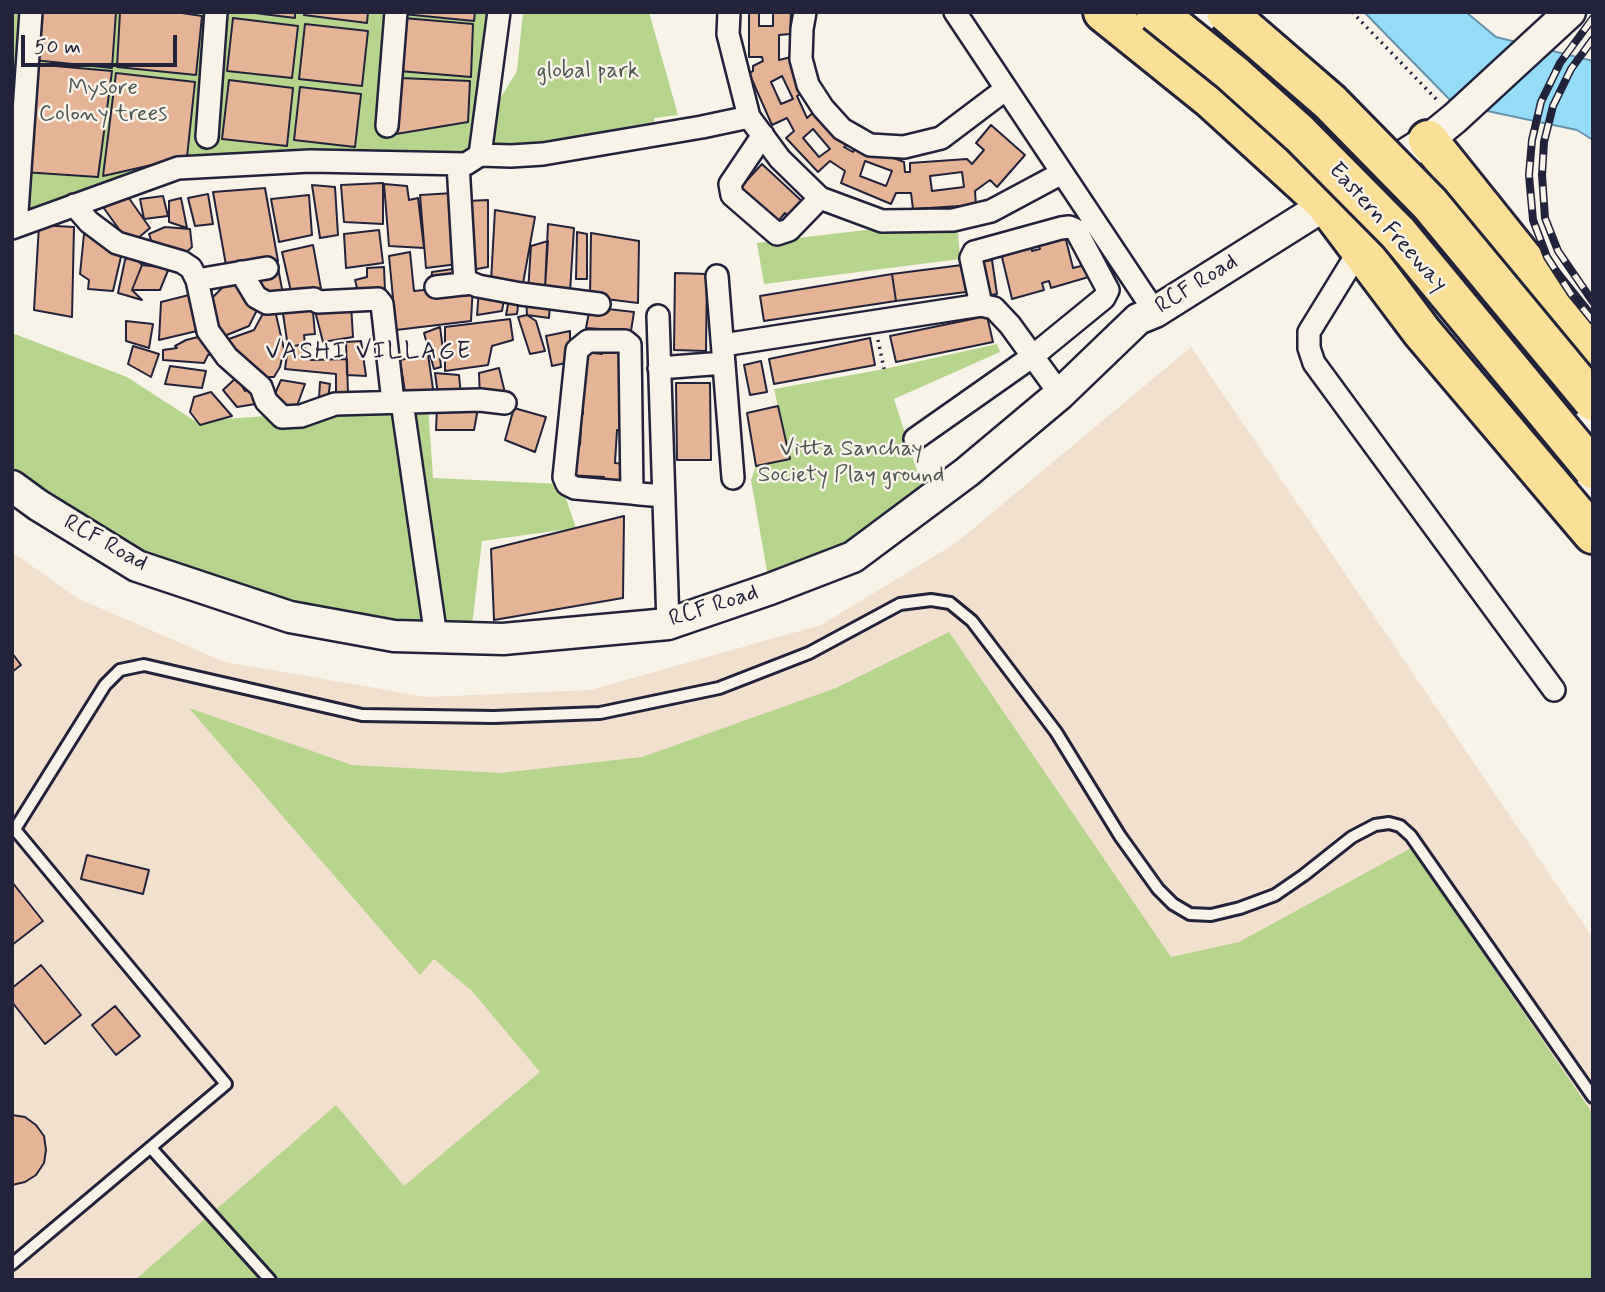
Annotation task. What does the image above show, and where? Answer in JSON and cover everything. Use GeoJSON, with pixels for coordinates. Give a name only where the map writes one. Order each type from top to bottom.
{"type":"FeatureCollection","features":[{"type":"Feature","properties":{"kind":"highway"},"geometry":{"type":"LineString","coordinates":[[1103,12],[1211,99],[1325,203],[1422,332],[1593,534]]}},
{"type":"Feature","properties":{"kind":"highway","name":"Eastern Freeway"},"geometry":{"type":"LineString","coordinates":[[1156,12],[1232,73],[1300,134],[1398,233],[1593,469]]}},
{"type":"Feature","properties":{"kind":"highway","name":"Eastern Freeway"},"geometry":{"type":"LineString","coordinates":[[1226,12],[1330,103],[1430,204],[1593,401]]}},
{"type":"Feature","properties":{"kind":"highway"},"geometry":{"type":"LineString","coordinates":[[1441,129],[1593,346]]}},
{"type":"Feature","properties":{"kind":"street"},"geometry":{"type":"LineString","coordinates":[[31,12],[14,227],[178,168],[310,161],[466,164],[480,155],[543,154],[749,117]]}},
{"type":"Feature","properties":{"kind":"street"},"geometry":{"type":"LineString","coordinates":[[207,137],[216,12]]}},
{"type":"Feature","properties":{"kind":"street"},"geometry":{"type":"LineString","coordinates":[[387,126],[396,12]]}},
{"type":"Feature","properties":{"kind":"street"},"geometry":{"type":"LineString","coordinates":[[480,155],[499,12]]}},
{"type":"Feature","properties":{"kind":"street"},"geometry":{"type":"LineString","coordinates":[[729,12],[728,34],[749,117],[779,159],[820,198],[882,221],[953,220],[991,211],[1062,173]]}},
{"type":"Feature","properties":{"kind":"street"},"geometry":{"type":"LineString","coordinates":[[805,12],[801,59],[808,85],[823,108],[842,129],[870,145],[904,147],[941,138],[1006,89]]}},
{"type":"Feature","properties":{"kind":"street"},"geometry":{"type":"LineString","coordinates":[[955,12],[1155,312]]}},
{"type":"Feature","properties":{"kind":"street"},"geometry":{"type":"LineString","coordinates":[[1441,129],[1570,12]]}},
{"type":"Feature","properties":{"kind":"street","name":"RCF Road"},"geometry":{"type":"LineString","coordinates":[[12,486],[137,566],[289,617],[394,636],[503,639],[668,624],[771,589],[853,557],[967,472],[1060,394],[1136,321],[1155,312],[1441,129]]}},
{"type":"Feature","properties":{"kind":"street"},"geometry":{"type":"LineString","coordinates":[[763,135],[730,184],[732,195],[777,234],[789,230],[820,198]]}},
{"type":"Feature","properties":{"kind":"street"},"geometry":{"type":"LineString","coordinates":[[458,164],[466,284]]}},
{"type":"Feature","properties":{"kind":"street"},"geometry":{"type":"LineString","coordinates":[[74,205],[89,222],[117,243],[182,262],[191,268],[197,281],[208,331],[227,358],[261,387],[267,401],[282,417],[301,416],[335,404],[480,400],[505,403]]}},
{"type":"Feature","properties":{"kind":"street"},"geometry":{"type":"LineString","coordinates":[[915,439],[1033,356],[1104,298],[1108,290],[1076,230],[1069,228],[974,252],[971,258],[981,304]]}},
{"type":"Feature","properties":{"kind":"street"},"geometry":{"type":"LineString","coordinates":[[1360,249],[1309,332],[1309,348],[1314,363],[1553,690]]}},
{"type":"Feature","properties":{"kind":"street"},"geometry":{"type":"LineString","coordinates":[[197,281],[267,268]]}},
{"type":"Feature","properties":{"kind":"street"},"geometry":{"type":"LineString","coordinates":[[241,272],[256,297],[267,303],[314,299],[318,302],[378,299],[382,304],[436,637]]}},
{"type":"Feature","properties":{"kind":"street"},"geometry":{"type":"LineString","coordinates":[[717,276],[733,478]]}},
{"type":"Feature","properties":{"kind":"street"},"geometry":{"type":"LineString","coordinates":[[436,287],[471,282],[478,286],[521,294],[599,304]]}},
{"type":"Feature","properties":{"kind":"street"},"geometry":{"type":"LineString","coordinates":[[660,368],[875,320],[981,304],[994,308],[1002,316],[1060,394]]}},
{"type":"Feature","properties":{"kind":"street"},"geometry":{"type":"LineString","coordinates":[[657,316],[668,624]]}},
{"type":"Feature","properties":{"kind":"street"},"geometry":{"type":"LineString","coordinates":[[632,493],[630,345],[625,341],[588,341],[577,350],[564,477],[567,484],[575,488],[664,496]]}},
{"type":"Feature","properties":{"kind":"lane"},"geometry":{"type":"LineString","coordinates":[[12,1264],[226,1084],[13,828],[104,685],[120,670],[144,665],[362,715],[494,717],[600,713],[719,688],[809,653],[900,604],[931,600],[950,603],[972,621],[1056,732],[1120,836],[1158,889],[1173,904],[1190,914],[1211,915],[1240,908],[1275,895],[1352,837],[1376,825],[1389,822],[1401,826],[1411,836],[1593,1097]]}},
{"type":"Feature","properties":{"kind":"lane"},"geometry":{"type":"LineString","coordinates":[[151,1149],[270,1280]]}},
{"type":"Feature","properties":{"kind":"path"},"geometry":{"type":"LineString","coordinates":[[1352,12],[1441,129]]}},
{"type":"Feature","properties":{"kind":"path"},"geometry":{"type":"LineString","coordinates":[[875,320],[884,369]]}},
{"type":"Feature","properties":{"kind":"shaded area"},"geometry":{"type":"Polygon","coordinates":[[[1191,347],[1593,938],[1593,1280],[12,1280],[12,552],[79,599],[225,662],[427,697],[590,690],[821,625],[956,543],[1191,347]]]}},
{"type":"Feature","properties":{"kind":"green space","name":"Mysore Colony trees"},"geometry":{"type":"Polygon","coordinates":[[[12,12],[489,12],[467,153],[517,71],[523,12],[649,12],[678,115],[654,118],[654,122],[466,155],[453,153],[178,168],[12,238],[12,12]]]}},
{"type":"Feature","properties":{"kind":"green space"},"geometry":{"type":"Polygon","coordinates":[[[957,219],[960,259],[764,284],[757,243],[957,219]]]}},
{"type":"Feature","properties":{"kind":"green space"},"geometry":{"type":"Polygon","coordinates":[[[12,333],[127,377],[195,421],[428,405],[433,478],[561,484],[576,528],[482,541],[472,625],[407,627],[312,608],[138,551],[12,471],[12,333]]]}},
{"type":"Feature","properties":{"kind":"green space","name":"Vitta Sanchay Society Play ground"},"geometry":{"type":"Polygon","coordinates":[[[997,344],[1000,352],[894,399],[922,486],[836,549],[768,577],[751,480],[756,466],[790,459],[774,389],[884,369],[997,344]]]}},
{"type":"Feature","properties":{"kind":"green space"},"geometry":{"type":"Polygon","coordinates":[[[949,632],[1171,957],[1239,942],[1411,848],[1593,1114],[1593,1280],[135,1280],[336,1105],[404,1186],[540,1072],[472,991],[434,959],[420,975],[189,708],[352,765],[501,773],[642,757],[836,688],[949,632]]]}},
{"type":"Feature","properties":{"kind":"water"},"geometry":{"type":"Polygon","coordinates":[[[1364,12],[1466,12],[1496,37],[1593,61],[1593,140],[1577,130],[1454,104],[1364,12]]]}},
{"type":"Feature","properties":{"kind":"building"},"geometry":{"type":"Polygon","coordinates":[[[37,12],[116,12],[112,68],[33,60],[37,12]]]}},
{"type":"Feature","properties":{"kind":"building"},"geometry":{"type":"Polygon","coordinates":[[[120,12],[175,12],[202,16],[196,75],[117,67],[120,12]]]}},
{"type":"Feature","properties":{"kind":"building"},"geometry":{"type":"Polygon","coordinates":[[[247,12],[295,12],[295,18],[247,12]]]}},
{"type":"Feature","properties":{"kind":"building"},"geometry":{"type":"Polygon","coordinates":[[[304,12],[368,12],[367,23],[304,15],[304,12]]]}},
{"type":"Feature","properties":{"kind":"building"},"geometry":{"type":"Polygon","coordinates":[[[403,12],[475,12],[474,21],[403,12]]]}},
{"type":"Feature","properties":{"kind":"building"},"geometry":{"type":"Polygon","coordinates":[[[749,12],[759,12],[759,26],[773,26],[773,12],[791,12],[790,34],[779,35],[779,60],[791,57],[805,91],[797,96],[807,118],[816,110],[848,144],[844,147],[853,152],[857,144],[904,162],[905,172],[910,172],[910,163],[967,159],[972,164],[984,150],[976,143],[991,125],[1025,155],[997,187],[990,180],[975,191],[976,205],[913,209],[911,193],[896,193],[891,204],[841,183],[845,171],[830,161],[818,172],[786,138],[794,131],[787,118],[772,125],[749,73],[753,71],[753,66],[763,61],[762,57],[749,57],[749,12]],[[782,76],[771,82],[781,104],[793,99],[782,76]],[[813,129],[803,138],[819,157],[830,149],[813,129]],[[865,161],[860,176],[886,186],[892,171],[865,161]],[[962,172],[930,176],[932,191],[964,187],[962,172]]]}},
{"type":"Feature","properties":{"kind":"building"},"geometry":{"type":"Polygon","coordinates":[[[233,18],[298,26],[292,78],[227,71],[233,18]]]}},
{"type":"Feature","properties":{"kind":"building"},"geometry":{"type":"Polygon","coordinates":[[[404,18],[473,24],[471,77],[399,71],[404,18]]]}},
{"type":"Feature","properties":{"kind":"building"},"geometry":{"type":"Polygon","coordinates":[[[305,24],[368,31],[362,86],[299,79],[305,24]]]}},
{"type":"Feature","properties":{"kind":"building"},"geometry":{"type":"Polygon","coordinates":[[[32,64],[112,71],[98,177],[23,172],[32,64]]]}},
{"type":"Feature","properties":{"kind":"building"},"geometry":{"type":"Polygon","coordinates":[[[116,73],[195,82],[187,157],[103,176],[116,73]]]}},
{"type":"Feature","properties":{"kind":"building"},"geometry":{"type":"Polygon","coordinates":[[[401,78],[470,81],[468,122],[396,134],[401,78]]]}},
{"type":"Feature","properties":{"kind":"building"},"geometry":{"type":"Polygon","coordinates":[[[229,80],[293,88],[287,146],[222,139],[229,80]]]}},
{"type":"Feature","properties":{"kind":"building"},"geometry":{"type":"Polygon","coordinates":[[[300,87],[361,94],[355,147],[294,140],[300,87]]]}},
{"type":"Feature","properties":{"kind":"building"},"geometry":{"type":"Polygon","coordinates":[[[762,164],[806,205],[792,220],[785,213],[775,225],[737,191],[762,164]]]}},
{"type":"Feature","properties":{"kind":"building"},"geometry":{"type":"Polygon","coordinates":[[[383,183],[383,224],[344,222],[341,185],[383,183]]]}},
{"type":"Feature","properties":{"kind":"building"},"geometry":{"type":"Polygon","coordinates":[[[384,184],[407,186],[409,200],[418,198],[424,248],[389,246],[384,184]]]}},
{"type":"Feature","properties":{"kind":"building"},"geometry":{"type":"Polygon","coordinates":[[[312,185],[335,187],[338,235],[320,238],[312,185]]]}},
{"type":"Feature","properties":{"kind":"building"},"geometry":{"type":"Polygon","coordinates":[[[265,188],[278,261],[227,271],[213,192],[265,188]]]}},
{"type":"Feature","properties":{"kind":"building"},"geometry":{"type":"Polygon","coordinates":[[[454,193],[458,264],[426,268],[420,195],[454,193]]]}},
{"type":"Feature","properties":{"kind":"building"},"geometry":{"type":"Polygon","coordinates":[[[126,194],[150,228],[137,239],[121,232],[103,207],[126,194]]]}},
{"type":"Feature","properties":{"kind":"building"},"geometry":{"type":"Polygon","coordinates":[[[208,194],[213,224],[195,226],[188,198],[208,194]]]}},
{"type":"Feature","properties":{"kind":"building"},"geometry":{"type":"Polygon","coordinates":[[[309,195],[312,235],[279,242],[271,199],[309,195]]]}},
{"type":"Feature","properties":{"kind":"building"},"geometry":{"type":"Polygon","coordinates":[[[163,196],[168,216],[144,219],[140,199],[163,196]]]}},
{"type":"Feature","properties":{"kind":"building"},"geometry":{"type":"Polygon","coordinates":[[[181,198],[187,228],[169,222],[169,201],[181,198]]]}},
{"type":"Feature","properties":{"kind":"building"},"geometry":{"type":"Polygon","coordinates":[[[488,200],[488,267],[471,270],[467,201],[488,200]]]}},
{"type":"Feature","properties":{"kind":"building"},"geometry":{"type":"Polygon","coordinates":[[[495,210],[535,217],[522,289],[491,281],[495,210]]]}},
{"type":"Feature","properties":{"kind":"building"},"geometry":{"type":"Polygon","coordinates":[[[548,224],[574,228],[570,292],[545,288],[548,224]]]}},
{"type":"Feature","properties":{"kind":"building"},"geometry":{"type":"Polygon","coordinates":[[[39,225],[74,227],[72,317],[34,310],[39,225]]]}},
{"type":"Feature","properties":{"kind":"building"},"geometry":{"type":"Polygon","coordinates":[[[165,227],[190,229],[192,247],[180,258],[153,246],[149,234],[165,227]]]}},
{"type":"Feature","properties":{"kind":"building"},"geometry":{"type":"Polygon","coordinates":[[[379,230],[383,263],[346,268],[344,234],[379,230]]]}},
{"type":"Feature","properties":{"kind":"building"},"geometry":{"type":"Polygon","coordinates":[[[577,232],[587,234],[587,279],[576,279],[577,232]]]}},
{"type":"Feature","properties":{"kind":"building"},"geometry":{"type":"Polygon","coordinates":[[[1064,232],[1073,268],[1089,264],[1092,276],[1051,288],[1049,281],[1042,283],[1044,290],[1012,299],[1000,249],[1030,241],[1032,251],[1040,249],[1037,239],[1064,232]]]}},
{"type":"Feature","properties":{"kind":"building"},"geometry":{"type":"Polygon","coordinates":[[[591,233],[639,241],[638,303],[590,297],[591,233]]]}},
{"type":"Feature","properties":{"kind":"building"},"geometry":{"type":"Polygon","coordinates":[[[84,234],[123,248],[113,291],[88,289],[89,280],[80,274],[84,234]]]}},
{"type":"Feature","properties":{"kind":"building"},"geometry":{"type":"Polygon","coordinates":[[[548,241],[545,288],[528,292],[531,246],[548,241]]]}},
{"type":"Feature","properties":{"kind":"building"},"geometry":{"type":"Polygon","coordinates":[[[313,245],[322,294],[292,296],[282,252],[313,245]]]}},
{"type":"Feature","properties":{"kind":"building"},"geometry":{"type":"Polygon","coordinates":[[[410,252],[414,291],[473,285],[471,321],[396,330],[389,256],[410,252]]]}},
{"type":"Feature","properties":{"kind":"building"},"geometry":{"type":"Polygon","coordinates":[[[132,255],[142,265],[132,290],[142,300],[118,293],[125,260],[132,255]]]}},
{"type":"Feature","properties":{"kind":"building"},"geometry":{"type":"Polygon","coordinates":[[[992,260],[997,294],[983,296],[977,263],[992,260]]]}},
{"type":"Feature","properties":{"kind":"building"},"geometry":{"type":"Polygon","coordinates":[[[142,265],[169,268],[160,290],[132,290],[142,265]]]}},
{"type":"Feature","properties":{"kind":"building"},"geometry":{"type":"Polygon","coordinates":[[[962,265],[966,292],[896,301],[892,274],[962,265]]]}},
{"type":"Feature","properties":{"kind":"building"},"geometry":{"type":"Polygon","coordinates":[[[384,267],[385,291],[358,292],[355,280],[367,277],[367,268],[384,267]]]}},
{"type":"Feature","properties":{"kind":"building"},"geometry":{"type":"Polygon","coordinates":[[[278,268],[283,294],[261,297],[254,275],[278,268]]]}},
{"type":"Feature","properties":{"kind":"building"},"geometry":{"type":"Polygon","coordinates":[[[459,268],[461,280],[431,283],[432,272],[459,268]]]}},
{"type":"Feature","properties":{"kind":"building"},"geometry":{"type":"Polygon","coordinates":[[[675,273],[707,274],[706,351],[674,350],[675,273]]]}},
{"type":"Feature","properties":{"kind":"building"},"geometry":{"type":"Polygon","coordinates":[[[892,274],[896,301],[764,321],[760,296],[892,274]]]}},
{"type":"Feature","properties":{"kind":"building"},"geometry":{"type":"Polygon","coordinates":[[[245,280],[259,306],[249,326],[217,339],[206,304],[224,286],[245,280]]]}},
{"type":"Feature","properties":{"kind":"building"},"geometry":{"type":"Polygon","coordinates":[[[479,290],[505,294],[502,311],[477,315],[479,290]]]}},
{"type":"Feature","properties":{"kind":"building"},"geometry":{"type":"Polygon","coordinates":[[[193,294],[201,330],[159,340],[161,302],[193,294]]]}},
{"type":"Feature","properties":{"kind":"building"},"geometry":{"type":"Polygon","coordinates":[[[510,294],[519,298],[517,314],[506,315],[510,294]]]}},
{"type":"Feature","properties":{"kind":"building"},"geometry":{"type":"Polygon","coordinates":[[[526,297],[550,302],[549,318],[527,315],[526,297]]]}},
{"type":"Feature","properties":{"kind":"building"},"geometry":{"type":"Polygon","coordinates":[[[312,301],[315,334],[304,335],[305,344],[288,347],[282,307],[312,301]]]}},
{"type":"Feature","properties":{"kind":"building"},"geometry":{"type":"Polygon","coordinates":[[[351,304],[353,337],[323,342],[314,307],[351,304]]]}},
{"type":"Feature","properties":{"kind":"building"},"geometry":{"type":"Polygon","coordinates":[[[274,306],[284,349],[280,367],[274,377],[262,377],[234,353],[226,340],[254,330],[266,308],[274,306]]]}},
{"type":"Feature","properties":{"kind":"building"},"geometry":{"type":"Polygon","coordinates":[[[590,307],[634,312],[631,331],[586,328],[590,307]]]}},
{"type":"Feature","properties":{"kind":"building"},"geometry":{"type":"Polygon","coordinates":[[[527,315],[536,321],[545,351],[530,354],[518,317],[527,315]]]}},
{"type":"Feature","properties":{"kind":"building"},"geometry":{"type":"Polygon","coordinates":[[[987,316],[993,342],[896,362],[890,336],[987,316]]]}},
{"type":"Feature","properties":{"kind":"building"},"geometry":{"type":"Polygon","coordinates":[[[510,319],[513,340],[492,346],[488,365],[445,371],[445,327],[510,319]]]}},
{"type":"Feature","properties":{"kind":"building"},"geometry":{"type":"Polygon","coordinates":[[[126,321],[153,324],[149,348],[126,341],[126,321]]]}},
{"type":"Feature","properties":{"kind":"building"},"geometry":{"type":"Polygon","coordinates":[[[440,327],[444,357],[440,358],[441,367],[434,369],[424,333],[440,327]]]}},
{"type":"Feature","properties":{"kind":"building"},"geometry":{"type":"Polygon","coordinates":[[[570,331],[570,362],[552,366],[546,336],[570,331]]]}},
{"type":"Feature","properties":{"kind":"building"},"geometry":{"type":"Polygon","coordinates":[[[206,335],[217,354],[208,355],[204,363],[163,360],[163,350],[177,348],[175,346],[186,340],[206,335]]]}},
{"type":"Feature","properties":{"kind":"building"},"geometry":{"type":"Polygon","coordinates":[[[870,338],[875,365],[774,384],[769,359],[870,338]]]}},
{"type":"Feature","properties":{"kind":"building"},"geometry":{"type":"Polygon","coordinates":[[[361,341],[366,376],[347,375],[346,342],[361,341]]]}},
{"type":"Feature","properties":{"kind":"building"},"geometry":{"type":"Polygon","coordinates":[[[305,344],[306,357],[311,360],[347,359],[348,395],[336,396],[336,374],[285,369],[288,347],[305,344]]]}},
{"type":"Feature","properties":{"kind":"building"},"geometry":{"type":"Polygon","coordinates":[[[623,345],[626,430],[617,430],[615,463],[629,464],[628,478],[621,478],[620,487],[603,486],[604,477],[566,475],[576,445],[580,445],[581,425],[577,425],[577,414],[583,414],[583,403],[580,403],[584,352],[602,354],[602,346],[623,345]]]}},
{"type":"Feature","properties":{"kind":"building"},"geometry":{"type":"Polygon","coordinates":[[[133,346],[159,354],[151,377],[128,364],[133,346]]]}},
{"type":"Feature","properties":{"kind":"building"},"geometry":{"type":"Polygon","coordinates":[[[428,354],[434,396],[405,392],[400,360],[428,354]]]}},
{"type":"Feature","properties":{"kind":"building"},"geometry":{"type":"Polygon","coordinates":[[[761,361],[767,392],[750,395],[744,365],[761,361]]]}},
{"type":"Feature","properties":{"kind":"building"},"geometry":{"type":"Polygon","coordinates":[[[170,366],[206,371],[202,388],[165,384],[170,366]]]}},
{"type":"Feature","properties":{"kind":"building"},"geometry":{"type":"Polygon","coordinates":[[[499,368],[506,397],[480,399],[479,373],[499,368]]]}},
{"type":"Feature","properties":{"kind":"building"},"geometry":{"type":"Polygon","coordinates":[[[435,373],[459,375],[461,395],[438,395],[435,373]]]}},
{"type":"Feature","properties":{"kind":"building"},"geometry":{"type":"Polygon","coordinates":[[[237,377],[245,391],[254,386],[262,403],[237,407],[223,390],[237,377]]]}},
{"type":"Feature","properties":{"kind":"building"},"geometry":{"type":"Polygon","coordinates":[[[281,380],[305,384],[294,414],[273,398],[281,380]]]}},
{"type":"Feature","properties":{"kind":"building"},"geometry":{"type":"Polygon","coordinates":[[[320,382],[330,384],[328,399],[319,399],[320,382]]]}},
{"type":"Feature","properties":{"kind":"building"},"geometry":{"type":"Polygon","coordinates":[[[676,383],[710,383],[711,460],[677,460],[676,383]]]}},
{"type":"Feature","properties":{"kind":"building"},"geometry":{"type":"Polygon","coordinates":[[[211,392],[232,416],[200,425],[190,412],[194,397],[211,392]]]}},
{"type":"Feature","properties":{"kind":"building"},"geometry":{"type":"Polygon","coordinates":[[[479,403],[474,430],[436,430],[437,407],[479,403]]]}},
{"type":"Feature","properties":{"kind":"building"},"geometry":{"type":"Polygon","coordinates":[[[778,406],[790,459],[756,466],[747,413],[778,406]]]}},
{"type":"Feature","properties":{"kind":"building"},"geometry":{"type":"Polygon","coordinates":[[[514,408],[546,417],[535,452],[505,440],[514,408]]]}},
{"type":"Feature","properties":{"kind":"building"},"geometry":{"type":"Polygon","coordinates":[[[624,516],[623,598],[494,620],[491,549],[624,516]]]}},
{"type":"Feature","properties":{"kind":"building"},"geometry":{"type":"Polygon","coordinates":[[[12,653],[21,665],[12,672],[12,653]]]}},
{"type":"Feature","properties":{"kind":"building"},"geometry":{"type":"Polygon","coordinates":[[[87,855],[149,870],[143,894],[81,879],[87,855]]]}},
{"type":"Feature","properties":{"kind":"building"},"geometry":{"type":"Polygon","coordinates":[[[12,882],[43,921],[12,945],[12,882]]]}},
{"type":"Feature","properties":{"kind":"building"},"geometry":{"type":"Polygon","coordinates":[[[41,965],[81,1015],[45,1044],[12,1002],[12,988],[41,965]]]}},
{"type":"Feature","properties":{"kind":"building"},"geometry":{"type":"Polygon","coordinates":[[[115,1006],[140,1036],[116,1055],[92,1025],[115,1006]]]}},
{"type":"Feature","properties":{"kind":"building"},"geometry":{"type":"Polygon","coordinates":[[[12,1115],[25,1117],[36,1125],[44,1136],[46,1150],[44,1163],[36,1175],[25,1182],[12,1185],[12,1115]]]}},
{"type":"Feature","properties":{"kind":"railway"},"geometry":{"type":"LineString","coordinates":[[1593,18],[1560,63],[1541,102],[1532,140],[1529,175],[1533,220],[1547,257],[1571,294],[1593,321]]}},
{"type":"Feature","properties":{"kind":"railway"},"geometry":{"type":"LineString","coordinates":[[1593,39],[1571,69],[1553,106],[1544,142],[1542,175],[1545,218],[1558,251],[1593,302]]}},
{"type":"Feature","properties":{"kind":"district","name":"VASHI VILLAGE"},"geometry":{"type":"Point","coordinates":[369,353]}},
{"type":"Feature","properties":{"kind":"park label","name":"global park"},"geometry":{"type":"Point","coordinates":[588,72]}}]}
